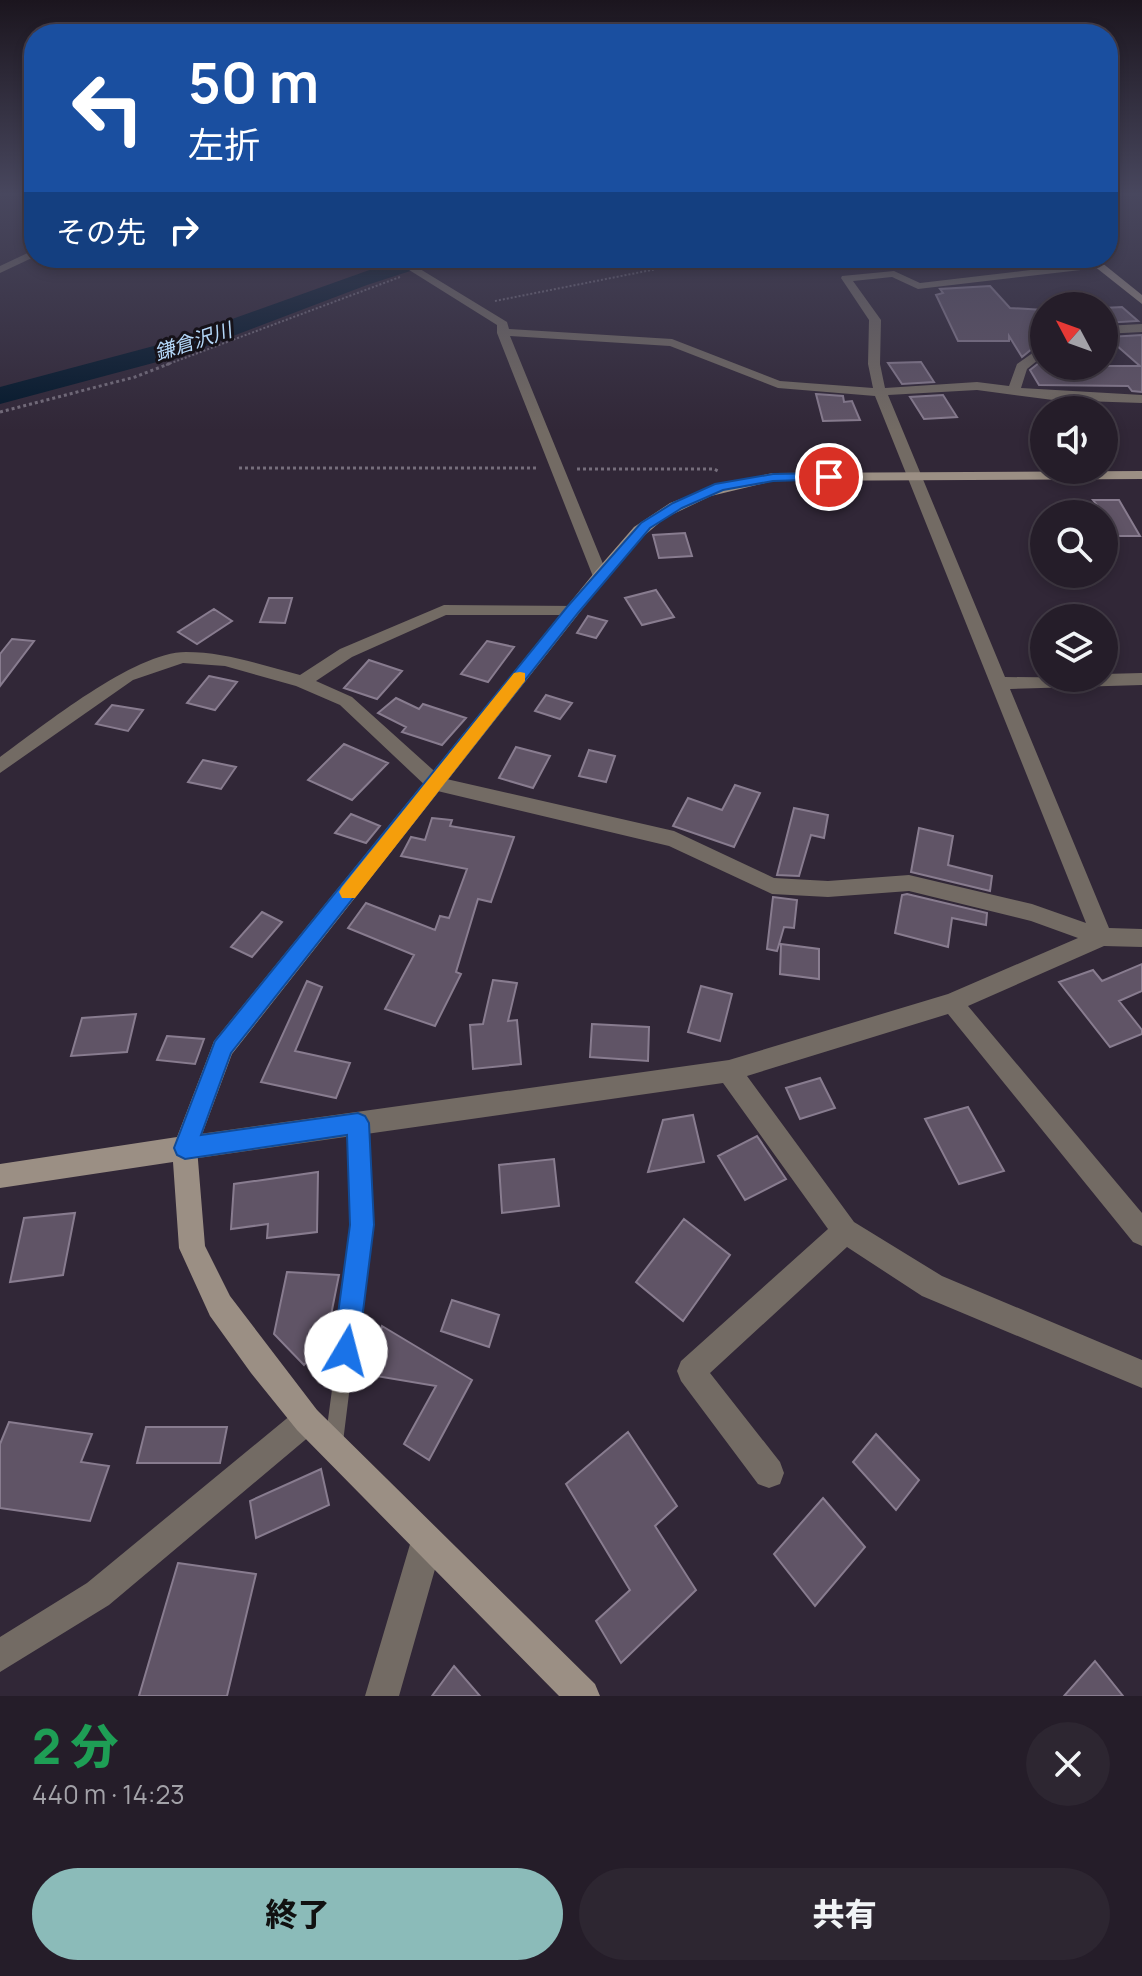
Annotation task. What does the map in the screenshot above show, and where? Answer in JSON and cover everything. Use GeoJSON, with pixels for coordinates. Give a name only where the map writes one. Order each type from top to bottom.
{"type":"FeatureCollection","features":[{"type":"Feature","properties":{"kind":"main road"},"geometry":{"type":"LineString","coordinates":[[1106,272],[1142,301]]}},
{"type":"Feature","properties":{"kind":"main road"},"geometry":{"type":"LineString","coordinates":[[583,1696],[307,1420],[220,1306],[192,1248],[185,1148],[222,1048],[600,576],[646,526],[677,505],[720,487],[773,477],[913,475],[1091,478],[1142,475]]}},
{"type":"Feature","properties":{"kind":"main road"},"geometry":{"type":"LineString","coordinates":[[0,1176],[185,1148]]}},
{"type":"Feature","properties":{"kind":"street"},"geometry":{"type":"LineString","coordinates":[[419,272],[503,324],[503,333],[600,576]]}},
{"type":"Feature","properties":{"kind":"street"},"geometry":{"type":"LineString","coordinates":[[1020,272],[918,286],[894,274],[846,278],[875,320],[874,364],[880,392],[1102,937]]}},
{"type":"Feature","properties":{"kind":"street"},"geometry":{"type":"LineString","coordinates":[[1118,329],[1142,328]]}},
{"type":"Feature","properties":{"kind":"street"},"geometry":{"type":"LineString","coordinates":[[503,333],[672,343],[778,384],[823,390],[880,392],[977,386],[1053,396],[1142,399]]}},
{"type":"Feature","properties":{"kind":"street"},"geometry":{"type":"LineString","coordinates":[[1014,391],[1021,367],[1030,360]]}},
{"type":"Feature","properties":{"kind":"street"},"geometry":{"type":"LineString","coordinates":[[302,682],[346,653],[444,610],[572,610]]}},
{"type":"Feature","properties":{"kind":"street"},"geometry":{"type":"LineString","coordinates":[[0,766],[127,676],[182,657],[225,660],[302,682],[346,701],[436,784],[674,839],[772,886],[828,889],[909,883],[1032,913],[1102,937],[1142,938]]}},
{"type":"Feature","properties":{"kind":"street"},"geometry":{"type":"LineString","coordinates":[[997,683],[1142,679]]}},
{"type":"Feature","properties":{"kind":"street"},"geometry":{"type":"LineString","coordinates":[[185,1148],[729,1071],[952,1003],[1102,937]]}},
{"type":"Feature","properties":{"kind":"street"},"geometry":{"type":"LineString","coordinates":[[952,1003],[1142,1233]]}},
{"type":"Feature","properties":{"kind":"street"},"geometry":{"type":"LineString","coordinates":[[729,1071],[845,1231],[932,1286],[1142,1374]]}},
{"type":"Feature","properties":{"kind":"street"},"geometry":{"type":"LineString","coordinates":[[769,1473],[691,1371],[845,1231]]}},
{"type":"Feature","properties":{"kind":"street"},"geometry":{"type":"LineString","coordinates":[[0,1656],[98,1594],[307,1420]]}},
{"type":"Feature","properties":{"kind":"street"},"geometry":{"type":"LineString","coordinates":[[382,1696],[427,1541]]}},
{"type":"Feature","properties":{"kind":"lane"},"geometry":{"type":"LineString","coordinates":[[333,1446],[362,1225],[358,1123]]}},
{"type":"Feature","properties":{"kind":"path"},"geometry":{"type":"LineString","coordinates":[[0,412],[135,377],[414,272]]}},
{"type":"Feature","properties":{"kind":"path"},"geometry":{"type":"LineString","coordinates":[[473,305],[640,272]]}},
{"type":"Feature","properties":{"kind":"path"},"geometry":{"type":"LineString","coordinates":[[239,468],[714,469],[742,483]]}},
{"type":"Feature","properties":{"kind":"building"},"geometry":{"type":"Polygon","coordinates":[[[990,286],[1010,308],[1030,309],[1030,350],[1022,357],[1009,336],[1009,341],[958,341],[936,295],[943,293],[940,289],[990,286]]]}},
{"type":"Feature","properties":{"kind":"building"},"geometry":{"type":"Polygon","coordinates":[[[1118,307],[1122,307],[1138,321],[1118,322],[1118,307]]]}},
{"type":"Feature","properties":{"kind":"building"},"geometry":{"type":"Polygon","coordinates":[[[1142,335],[1142,392],[1132,391],[1128,386],[1039,385],[1036,380],[1118,380],[1118,366],[1140,366],[1118,347],[1118,336],[1142,335]]]}},
{"type":"Feature","properties":{"kind":"building"},"geometry":{"type":"Polygon","coordinates":[[[921,362],[934,382],[902,384],[888,363],[921,362]]]}},
{"type":"Feature","properties":{"kind":"building"},"geometry":{"type":"Polygon","coordinates":[[[816,394],[843,396],[844,402],[852,401],[860,420],[823,421],[816,394]]]}},
{"type":"Feature","properties":{"kind":"building"},"geometry":{"type":"Polygon","coordinates":[[[943,395],[957,417],[924,419],[910,397],[943,395]]]}},
{"type":"Feature","properties":{"kind":"building"},"geometry":{"type":"Polygon","coordinates":[[[1118,500],[1119,500],[1140,536],[1118,536],[1118,500]]]}},
{"type":"Feature","properties":{"kind":"building"},"geometry":{"type":"Polygon","coordinates":[[[685,533],[692,556],[659,558],[653,535],[685,533]]]}},
{"type":"Feature","properties":{"kind":"building"},"geometry":{"type":"Polygon","coordinates":[[[656,590],[674,617],[642,625],[625,598],[656,590]]]}},
{"type":"Feature","properties":{"kind":"building"},"geometry":{"type":"Polygon","coordinates":[[[269,598],[292,598],[285,623],[260,622],[269,598]]]}},
{"type":"Feature","properties":{"kind":"building"},"geometry":{"type":"Polygon","coordinates":[[[214,609],[232,621],[197,644],[178,632],[214,609]]]}},
{"type":"Feature","properties":{"kind":"building"},"geometry":{"type":"Polygon","coordinates":[[[588,616],[607,621],[596,638],[577,633],[588,616]]]}},
{"type":"Feature","properties":{"kind":"building"},"geometry":{"type":"Polygon","coordinates":[[[12,639],[34,641],[0,686],[0,654],[12,639]]]}},
{"type":"Feature","properties":{"kind":"building"},"geometry":{"type":"Polygon","coordinates":[[[487,641],[514,647],[488,682],[461,674],[487,641]]]}},
{"type":"Feature","properties":{"kind":"building"},"geometry":{"type":"Polygon","coordinates":[[[369,660],[402,671],[377,699],[344,688],[369,660]]]}},
{"type":"Feature","properties":{"kind":"building"},"geometry":{"type":"Polygon","coordinates":[[[209,676],[237,682],[215,710],[187,703],[209,676]]]}},
{"type":"Feature","properties":{"kind":"building"},"geometry":{"type":"Polygon","coordinates":[[[546,695],[572,703],[560,719],[535,711],[546,695]]]}},
{"type":"Feature","properties":{"kind":"building"},"geometry":{"type":"Polygon","coordinates":[[[396,698],[419,709],[423,704],[466,718],[442,745],[402,732],[406,727],[378,713],[396,698]]]}},
{"type":"Feature","properties":{"kind":"building"},"geometry":{"type":"Polygon","coordinates":[[[112,705],[143,710],[128,731],[96,724],[112,705]]]}},
{"type":"Feature","properties":{"kind":"building"},"geometry":{"type":"Polygon","coordinates":[[[344,744],[388,763],[352,800],[308,780],[344,744]]]}},
{"type":"Feature","properties":{"kind":"building"},"geometry":{"type":"Polygon","coordinates":[[[516,747],[550,756],[533,788],[499,778],[516,747]]]}},
{"type":"Feature","properties":{"kind":"building"},"geometry":{"type":"Polygon","coordinates":[[[589,750],[615,756],[606,782],[579,776],[589,750]]]}},
{"type":"Feature","properties":{"kind":"building"},"geometry":{"type":"Polygon","coordinates":[[[203,760],[236,767],[221,789],[188,782],[203,760]]]}},
{"type":"Feature","properties":{"kind":"building"},"geometry":{"type":"Polygon","coordinates":[[[735,785],[760,793],[734,847],[673,826],[688,798],[722,810],[735,785]]]}},
{"type":"Feature","properties":{"kind":"building"},"geometry":{"type":"Polygon","coordinates":[[[794,808],[828,815],[824,838],[811,835],[799,876],[777,875],[794,808]]]}},
{"type":"Feature","properties":{"kind":"building"},"geometry":{"type":"Polygon","coordinates":[[[351,814],[380,826],[366,843],[335,833],[351,814]]]}},
{"type":"Feature","properties":{"kind":"building"},"geometry":{"type":"Polygon","coordinates":[[[432,818],[452,820],[450,826],[514,837],[491,902],[478,899],[456,972],[461,974],[435,1026],[385,1009],[414,955],[348,928],[366,903],[435,930],[440,916],[449,918],[467,869],[401,856],[411,837],[425,840],[432,818]]]}},
{"type":"Feature","properties":{"kind":"building"},"geometry":{"type":"Polygon","coordinates":[[[919,828],[953,836],[948,865],[992,876],[990,891],[911,872],[919,828]]]}},
{"type":"Feature","properties":{"kind":"building"},"geometry":{"type":"Polygon","coordinates":[[[902,895],[987,913],[986,925],[952,918],[948,947],[895,933],[902,895]]]}},
{"type":"Feature","properties":{"kind":"building"},"geometry":{"type":"Polygon","coordinates":[[[773,897],[797,900],[794,928],[784,927],[777,951],[767,949],[773,897]]]}},
{"type":"Feature","properties":{"kind":"building"},"geometry":{"type":"Polygon","coordinates":[[[262,912],[282,922],[252,957],[231,947],[262,912]]]}},
{"type":"Feature","properties":{"kind":"building"},"geometry":{"type":"Polygon","coordinates":[[[781,944],[819,949],[819,979],[780,974],[781,944]]]}},
{"type":"Feature","properties":{"kind":"building"},"geometry":{"type":"Polygon","coordinates":[[[1142,964],[1142,991],[1119,1001],[1142,1034],[1110,1047],[1059,982],[1093,970],[1102,981],[1142,964]]]}},
{"type":"Feature","properties":{"kind":"building"},"geometry":{"type":"Polygon","coordinates":[[[493,980],[517,983],[508,1021],[517,1020],[521,1064],[473,1069],[470,1025],[483,1024],[493,980]]]}},
{"type":"Feature","properties":{"kind":"building"},"geometry":{"type":"Polygon","coordinates":[[[307,981],[322,987],[295,1051],[350,1063],[336,1098],[261,1082],[307,981]]]}},
{"type":"Feature","properties":{"kind":"building"},"geometry":{"type":"Polygon","coordinates":[[[701,986],[732,994],[720,1041],[688,1032],[701,986]]]}},
{"type":"Feature","properties":{"kind":"building"},"geometry":{"type":"Polygon","coordinates":[[[136,1014],[127,1052],[71,1056],[82,1018],[136,1014]]]}},
{"type":"Feature","properties":{"kind":"building"},"geometry":{"type":"Polygon","coordinates":[[[592,1024],[649,1027],[648,1061],[590,1057],[592,1024]]]}},
{"type":"Feature","properties":{"kind":"building"},"geometry":{"type":"Polygon","coordinates":[[[167,1036],[204,1039],[195,1064],[157,1060],[167,1036]]]}},
{"type":"Feature","properties":{"kind":"building"},"geometry":{"type":"Polygon","coordinates":[[[820,1078],[835,1108],[800,1119],[786,1088],[820,1078]]]}},
{"type":"Feature","properties":{"kind":"building"},"geometry":{"type":"Polygon","coordinates":[[[968,1107],[1004,1171],[959,1184],[925,1119],[968,1107]]]}},
{"type":"Feature","properties":{"kind":"building"},"geometry":{"type":"Polygon","coordinates":[[[693,1115],[704,1162],[648,1172],[663,1120],[693,1115]]]}},
{"type":"Feature","properties":{"kind":"building"},"geometry":{"type":"Polygon","coordinates":[[[757,1136],[786,1179],[745,1200],[718,1156],[757,1136]]]}},
{"type":"Feature","properties":{"kind":"building"},"geometry":{"type":"Polygon","coordinates":[[[554,1159],[559,1206],[502,1213],[499,1165],[554,1159]]]}},
{"type":"Feature","properties":{"kind":"building"},"geometry":{"type":"Polygon","coordinates":[[[318,1172],[317,1232],[267,1238],[268,1224],[231,1229],[234,1184],[318,1172]]]}},
{"type":"Feature","properties":{"kind":"building"},"geometry":{"type":"Polygon","coordinates":[[[75,1213],[63,1275],[10,1282],[24,1218],[75,1213]]]}},
{"type":"Feature","properties":{"kind":"building"},"geometry":{"type":"Polygon","coordinates":[[[684,1219],[730,1255],[683,1321],[636,1282],[684,1219]]]}},
{"type":"Feature","properties":{"kind":"building"},"geometry":{"type":"Polygon","coordinates":[[[287,1272],[339,1275],[326,1340],[304,1365],[274,1334],[287,1272]]]}},
{"type":"Feature","properties":{"kind":"building"},"geometry":{"type":"Polygon","coordinates":[[[452,1300],[499,1315],[489,1347],[441,1331],[452,1300]]]}},
{"type":"Feature","properties":{"kind":"building"},"geometry":{"type":"Polygon","coordinates":[[[382,1326],[472,1380],[429,1460],[404,1444],[436,1386],[370,1375],[382,1326]]]}},
{"type":"Feature","properties":{"kind":"building"},"geometry":{"type":"Polygon","coordinates":[[[9,1422],[92,1434],[81,1462],[109,1466],[90,1521],[0,1508],[0,1444],[9,1422]]]}},
{"type":"Feature","properties":{"kind":"building"},"geometry":{"type":"Polygon","coordinates":[[[146,1427],[227,1427],[220,1463],[137,1463],[146,1427]]]}},
{"type":"Feature","properties":{"kind":"building"},"geometry":{"type":"Polygon","coordinates":[[[628,1432],[677,1506],[655,1526],[696,1590],[621,1663],[596,1621],[630,1590],[566,1484],[628,1432]]]}},
{"type":"Feature","properties":{"kind":"building"},"geometry":{"type":"Polygon","coordinates":[[[876,1434],[919,1480],[896,1510],[853,1462],[876,1434]]]}},
{"type":"Feature","properties":{"kind":"building"},"geometry":{"type":"Polygon","coordinates":[[[321,1469],[329,1505],[256,1538],[250,1501],[321,1469]]]}},
{"type":"Feature","properties":{"kind":"building"},"geometry":{"type":"Polygon","coordinates":[[[823,1498],[865,1547],[815,1606],[774,1554],[823,1498]]]}},
{"type":"Feature","properties":{"kind":"building"},"geometry":{"type":"Polygon","coordinates":[[[178,1563],[256,1574],[227,1696],[139,1696],[178,1563]]]}},
{"type":"Feature","properties":{"kind":"building"},"geometry":{"type":"Polygon","coordinates":[[[1095,1661],[1123,1696],[1064,1696],[1095,1661]]]}},
{"type":"Feature","properties":{"kind":"building"},"geometry":{"type":"Polygon","coordinates":[[[454,1666],[480,1696],[432,1696],[454,1666]]]}},
{"type":"Feature","properties":{"kind":"waterway","name":"鎌倉沢川"},"geometry":{"type":"LineString","coordinates":[[0,396],[174,349],[383,272]]}},
{"type":"Feature","properties":{"kind":"slow traffic"},"geometry":{"type":"LineString","coordinates":[[348,892],[520,677]]}},
{"type":"Feature","properties":{"kind":"route"},"geometry":{"type":"LineString","coordinates":[[346,1351],[362,1225],[358,1123],[185,1148],[222,1048],[572,610],[646,526],[677,505],[720,487],[773,477],[829,477]]}}]}
